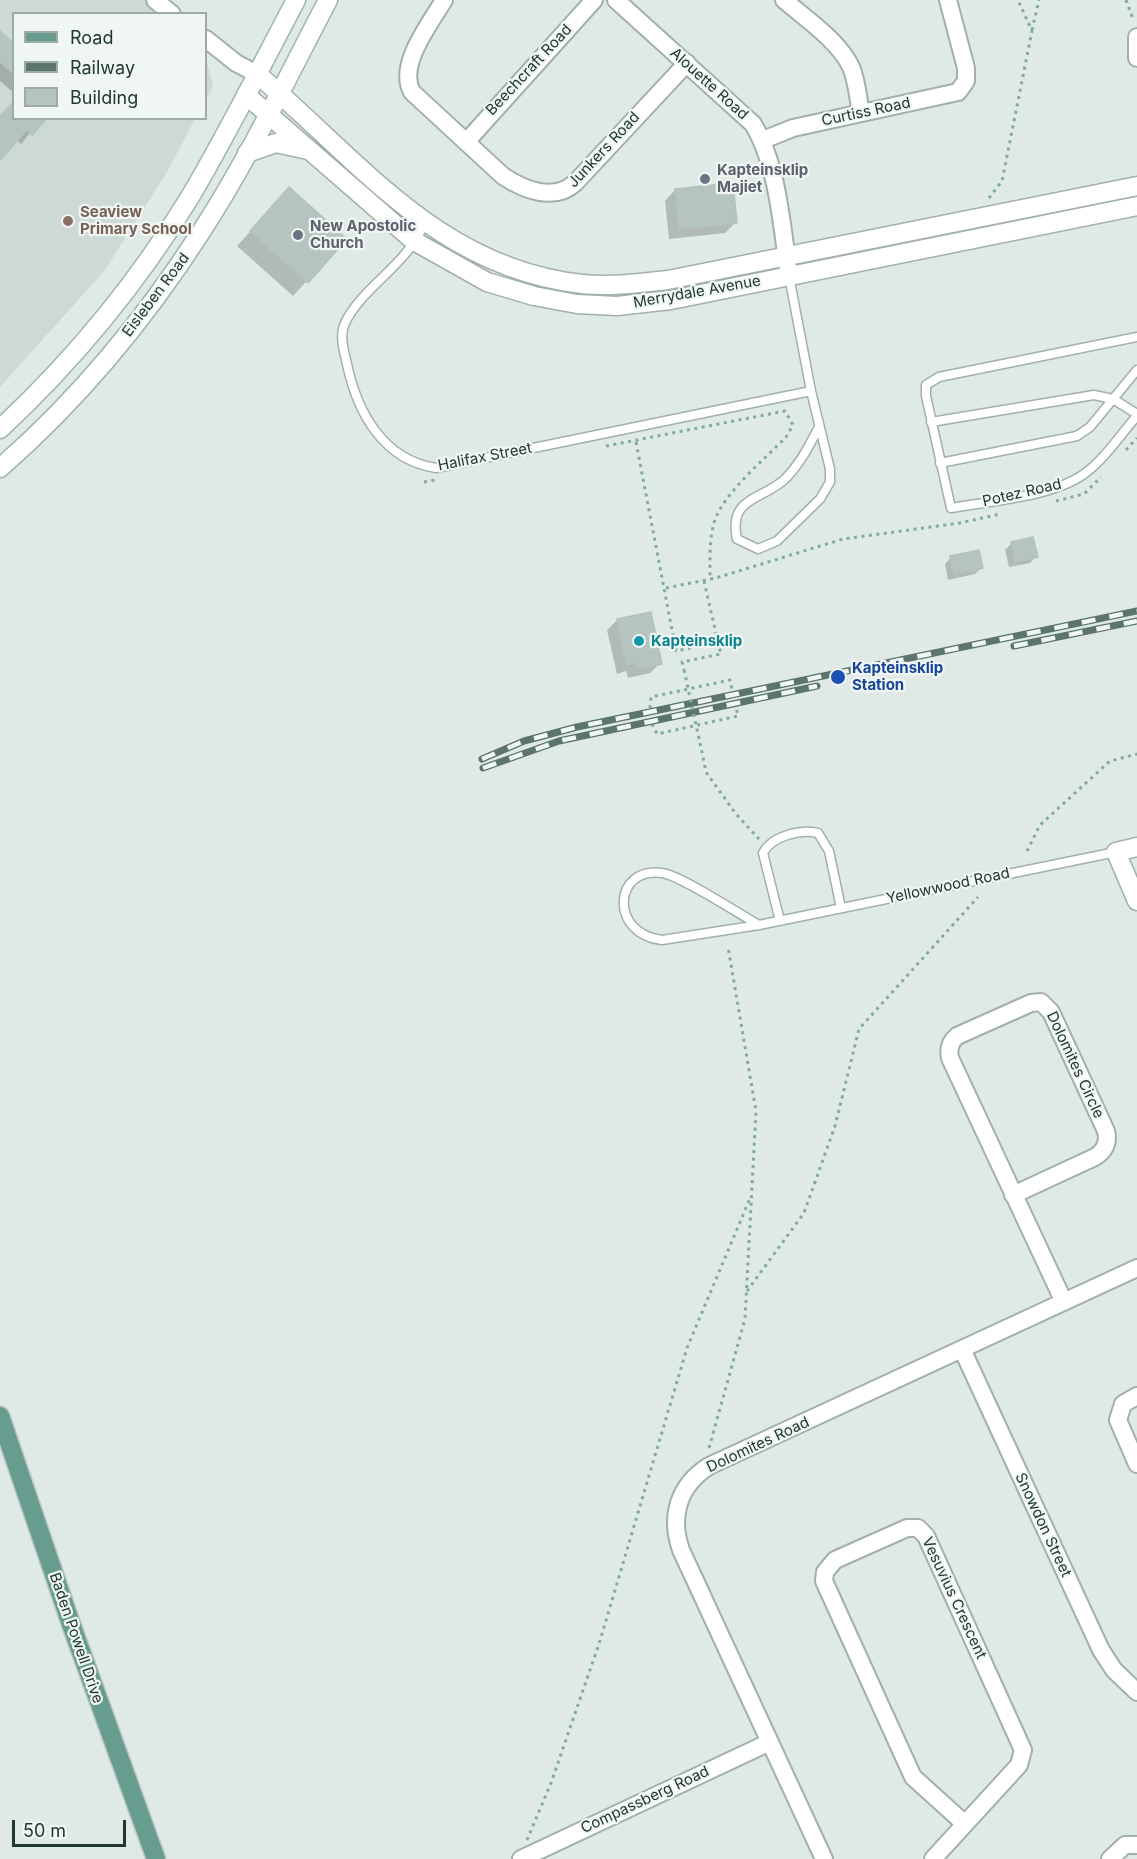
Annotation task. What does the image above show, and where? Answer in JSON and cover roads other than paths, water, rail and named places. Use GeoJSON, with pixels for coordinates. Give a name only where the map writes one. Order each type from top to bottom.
{"type":"FeatureCollection","features":[{"type":"Feature","properties":{"kind":"main road","name":"Baden Powell Drive"},"geometry":{"type":"LineString","coordinates":[[0,1416],[70,1624],[156,1859]]}},
{"type":"Feature","properties":{"kind":"street"},"geometry":{"type":"LineString","coordinates":[[155,0],[170,12]]}},
{"type":"Feature","properties":{"kind":"street","name":"Eisleben Road"},"geometry":{"type":"LineString","coordinates":[[0,429],[66,363],[146,263],[191,195],[296,0]]}},
{"type":"Feature","properties":{"kind":"street","name":"Eisleben Road"},"geometry":{"type":"LineString","coordinates":[[0,468],[35,437],[84,385],[142,315],[202,232],[269,115],[328,0]]}},
{"type":"Feature","properties":{"kind":"street","name":"Junkers Road"},"geometry":{"type":"LineString","coordinates":[[444,0],[407,68],[406,76],[412,92],[503,176],[516,184],[546,194],[565,191],[687,63]]}},
{"type":"Feature","properties":{"kind":"street","name":"Beechcraft Road"},"geometry":{"type":"LineString","coordinates":[[467,141],[594,0]]}},
{"type":"Feature","properties":{"kind":"street","name":"Alouette Road"},"geometry":{"type":"LineString","coordinates":[[616,0],[753,124],[763,140],[783,228],[789,275]]}},
{"type":"Feature","properties":{"kind":"street"},"geometry":{"type":"LineString","coordinates":[[784,0],[840,50],[848,60],[854,75],[861,113]]}},
{"type":"Feature","properties":{"kind":"street","name":"Curtiss Road"},"geometry":{"type":"LineString","coordinates":[[763,140],[793,128],[954,94],[966,81],[966,68],[948,0]]}},
{"type":"Feature","properties":{"kind":"street"},"geometry":{"type":"LineString","coordinates":[[1137,37],[1137,58]]}},
{"type":"Feature","properties":{"kind":"street"},"geometry":{"type":"LineString","coordinates":[[207,40],[236,63],[257,75]]}},
{"type":"Feature","properties":{"kind":"street"},"geometry":{"type":"LineString","coordinates":[[236,63],[246,95]]}},
{"type":"Feature","properties":{"kind":"street","name":"Merrydale Avenue"},"geometry":{"type":"LineString","coordinates":[[257,75],[426,223],[477,254],[524,272],[583,284],[610,285],[669,280],[1137,186]]}},
{"type":"Feature","properties":{"kind":"street","name":"Merrydale Avenue"},"geometry":{"type":"LineString","coordinates":[[246,95],[414,241],[452,265],[487,282],[534,296],[577,304],[617,306],[671,300],[1137,206]]}},
{"type":"Feature","properties":{"kind":"street"},"geometry":{"type":"LineString","coordinates":[[247,153],[276,143],[308,150]]}},
{"type":"Feature","properties":{"kind":"street","name":"Yellowwood Road"},"geometry":{"type":"LineString","coordinates":[[1116,852],[1137,847]]}},
{"type":"Feature","properties":{"kind":"street"},"geometry":{"type":"LineString","coordinates":[[1116,852],[1137,901]]}},
{"type":"Feature","properties":{"kind":"street","name":"Dolomites Circle"},"geometry":{"type":"LineString","coordinates":[[1013,1195],[1095,1157],[1103,1151],[1107,1142],[1106,1131],[1051,1011],[1041,1002],[1031,1003],[957,1036],[949,1048],[950,1058],[1013,1195],[1064,1302]]}},
{"type":"Feature","properties":{"kind":"street","name":"Dolomites Road"},"geometry":{"type":"LineString","coordinates":[[824,1859],[677,1539],[675,1517],[681,1496],[693,1478],[716,1463],[1137,1268]]}},
{"type":"Feature","properties":{"kind":"street","name":"Snowdon Street"},"geometry":{"type":"LineString","coordinates":[[962,1349],[1101,1650],[1114,1670],[1137,1692]]}},
{"type":"Feature","properties":{"kind":"street"},"geometry":{"type":"LineString","coordinates":[[1137,1396],[1123,1404],[1118,1420],[1137,1464]]}},
{"type":"Feature","properties":{"kind":"street","name":"Vesuvius Crescent"},"geometry":{"type":"LineString","coordinates":[[933,1859],[1019,1765],[1023,1750],[926,1536],[918,1528],[907,1528],[835,1560],[828,1567],[824,1581],[913,1777],[965,1824]]}},
{"type":"Feature","properties":{"kind":"street","name":"Compassberg Road"},"geometry":{"type":"LineString","coordinates":[[523,1858],[770,1742]]}},
{"type":"Feature","properties":{"kind":"street"},"geometry":{"type":"LineString","coordinates":[[1110,1859],[1125,1845],[1137,1845]]}},
{"type":"Feature","properties":{"kind":"lane","name":"Halifax Street"},"geometry":{"type":"LineString","coordinates":[[426,223],[406,253],[351,311],[343,326],[342,338],[352,390],[360,411],[380,438],[415,465],[436,468],[811,391]]}},
{"type":"Feature","properties":{"kind":"lane"},"geometry":{"type":"LineString","coordinates":[[789,275],[811,391],[830,469],[830,482],[826,491],[777,541],[758,549],[747,546],[737,539],[734,524],[738,511],[747,501],[783,480],[802,458],[819,427]]}},
{"type":"Feature","properties":{"kind":"lane"},"geometry":{"type":"LineString","coordinates":[[1137,337],[939,377],[927,386],[931,422],[940,463],[1077,436],[1090,427],[1137,370]]}},
{"type":"Feature","properties":{"kind":"lane"},"geometry":{"type":"LineString","coordinates":[[931,422],[1094,395],[1113,399],[1137,415]]}},
{"type":"Feature","properties":{"kind":"lane","name":"Potez Road"},"geometry":{"type":"LineString","coordinates":[[940,463],[951,508],[1047,489],[1074,480],[1095,465],[1137,415]]}},
{"type":"Feature","properties":{"kind":"lane"},"geometry":{"type":"LineString","coordinates":[[780,921],[763,853],[772,841],[807,831],[818,833],[829,851],[841,908]]}},
{"type":"Feature","properties":{"kind":"lane","name":"Yellowwood Road"},"geometry":{"type":"LineString","coordinates":[[759,925],[668,874],[644,875],[631,884],[624,896],[623,908],[629,922],[640,933],[654,939],[670,939],[759,925],[780,921],[1116,852]]}},
{"type":"Feature","properties":{"kind":"railway"},"geometry":{"type":"LineString","coordinates":[[482,759],[524,741],[577,727],[1137,611]]}},
{"type":"Feature","properties":{"kind":"railway"},"geometry":{"type":"LineString","coordinates":[[1014,646],[1137,621]]}},
{"type":"Feature","properties":{"kind":"railway"},"geometry":{"type":"LineString","coordinates":[[483,768],[559,741],[817,686]]}},
{"type":"Feature","properties":{"kind":"place","name":"Kapteinsklip Majiet"},"geometry":{"type":"Point","coordinates":[705,179]}},
{"type":"Feature","properties":{"kind":"place","name":"Seaview Primary School"},"geometry":{"type":"Point","coordinates":[68,221]}},
{"type":"Feature","properties":{"kind":"place","name":"New Apostolic Church"},"geometry":{"type":"Point","coordinates":[298,235]}},
{"type":"Feature","properties":{"kind":"place","name":"Kapteinsklip"},"geometry":{"type":"Point","coordinates":[639,641]}},
{"type":"Feature","properties":{"kind":"place","name":"Kapteinsklip Station"},"geometry":{"type":"Point","coordinates":[838,677]}}]}
